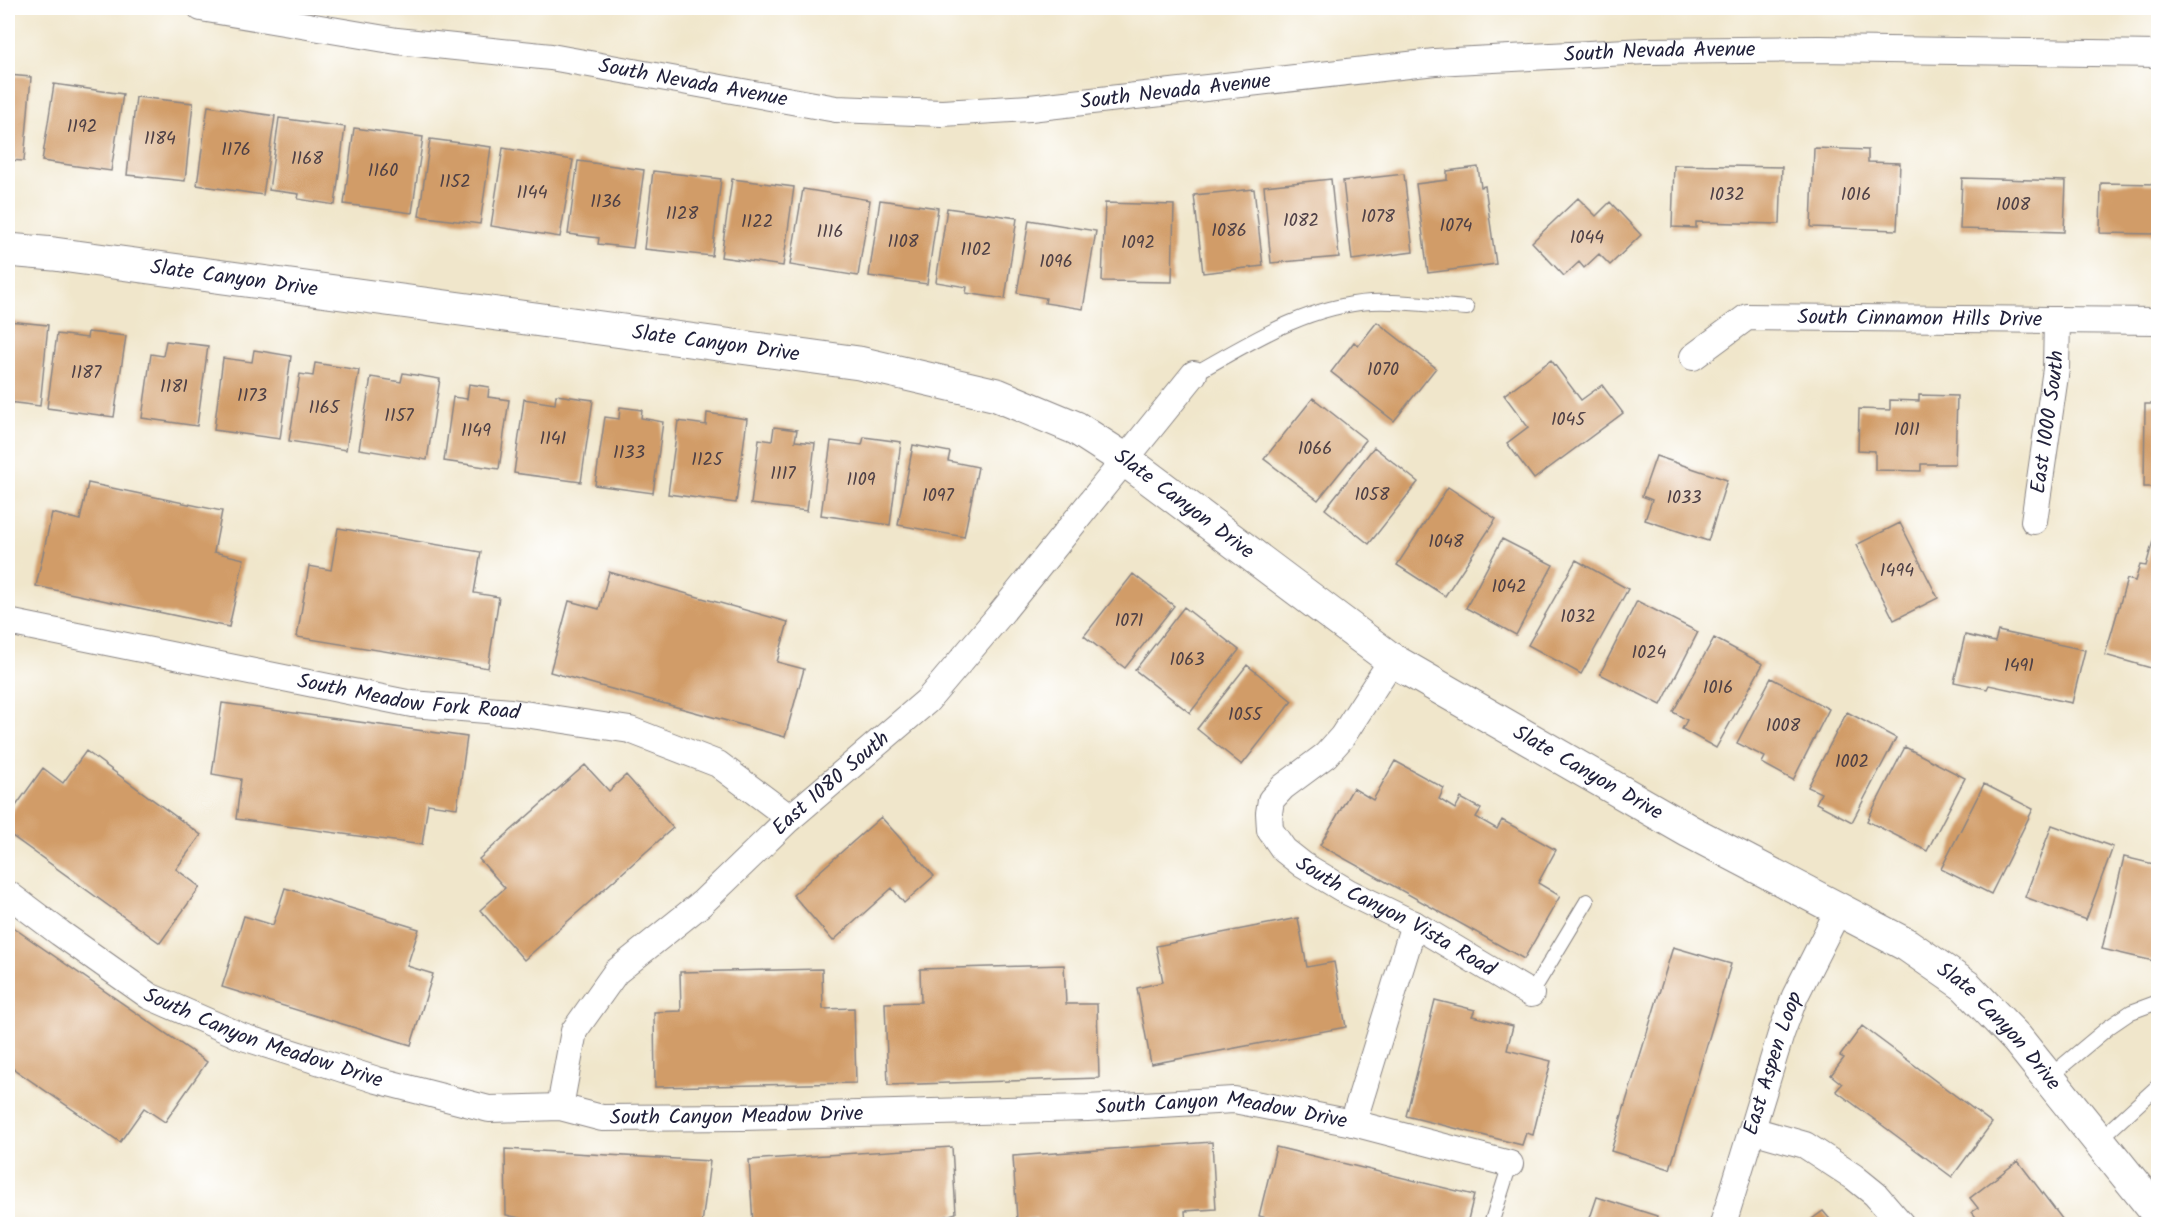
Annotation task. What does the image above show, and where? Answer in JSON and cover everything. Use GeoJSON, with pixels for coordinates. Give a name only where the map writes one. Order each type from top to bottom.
{"type":"FeatureCollection","features":[{"type":"Feature","properties":{"kind":"street","name":"South Nevada Avenue"},"geometry":{"type":"LineString","coordinates":[[201,8],[397,42],[552,57],[836,109],[942,113],[1042,107],[1435,62],[1646,51],[1820,49],[2158,54]]}},
{"type":"Feature","properties":{"kind":"street","name":"Slate Canyon Drive"},"geometry":{"type":"LineString","coordinates":[[8,250],[66,255],[859,363],[997,394],[1076,428],[1124,459],[1392,660],[1689,831],[1906,945],[1966,986],[2018,1038],[2158,1214]]}},
{"type":"Feature","properties":{"kind":"street","name":"South Cinnamon Hills Drive"},"geometry":{"type":"LineString","coordinates":[[1693,357],[1748,317],[2158,321]]}},
{"type":"Feature","properties":{"kind":"street","name":"East 1000 South"},"geometry":{"type":"LineString","coordinates":[[2034,521],[2056,369],[2057,321]]}},
{"type":"Feature","properties":{"kind":"street","name":"East 1080 South"},"geometry":{"type":"LineString","coordinates":[[560,1107],[574,1031],[616,972],[702,903],[790,818],[927,700],[998,617],[1194,374]]}},
{"type":"Feature","properties":{"kind":"street","name":"South Meadow Fork Road"},"geometry":{"type":"LineString","coordinates":[[8,622],[412,704],[511,712],[630,730],[718,764],[790,818]]}},
{"type":"Feature","properties":{"kind":"street","name":"South Canyon Vista Road"},"geometry":{"type":"LineString","coordinates":[[1392,660],[1342,737],[1326,755],[1283,787],[1271,800],[1270,830],[1284,850],[1303,865],[1348,892],[1414,924],[1531,994]]}},
{"type":"Feature","properties":{"kind":"street","name":"South Canyon Meadow Drive"},"geometry":{"type":"LineString","coordinates":[[8,894],[149,996],[243,1037],[378,1080],[489,1109],[560,1107],[602,1118],[732,1118],[1087,1108],[1234,1100],[1353,1123],[1510,1164]]}},
{"type":"Feature","properties":{"kind":"street","name":"East Aspen Loop"},"geometry":{"type":"LineString","coordinates":[[1723,1224],[1781,1034],[1795,996],[1839,909]]}},
{"type":"Feature","properties":{"kind":"street"},"geometry":{"type":"LineString","coordinates":[[1353,1123],[1414,924]]}},
{"type":"Feature","properties":{"kind":"street"},"geometry":{"type":"LineString","coordinates":[[1752,1130],[1805,1145],[1815,1151],[1875,1194],[1901,1224]]}},
{"type":"Feature","properties":{"kind":"lane"},"geometry":{"type":"LineString","coordinates":[[1194,374],[1267,332],[1333,308],[1372,302],[1467,308]]}},
{"type":"Feature","properties":{"kind":"lane"},"geometry":{"type":"LineString","coordinates":[[1531,994],[1587,901]]}},
{"type":"Feature","properties":{"kind":"lane"},"geometry":{"type":"LineString","coordinates":[[2049,1077],[2131,1012],[2158,1002]]}},
{"type":"Feature","properties":{"kind":"lane"},"geometry":{"type":"LineString","coordinates":[[2099,1140],[2158,1086]]}},
{"type":"Feature","properties":{"kind":"lane"},"geometry":{"type":"LineString","coordinates":[[1491,1224],[1510,1164]]}},
{"type":"Feature","properties":{"kind":"building"},"geometry":{"type":"Polygon","coordinates":[[[8,75],[31,77],[24,161],[8,160],[8,75]]]}},
{"type":"Feature","properties":{"kind":"building"},"geometry":{"type":"Polygon","coordinates":[[[54,84],[123,94],[111,171],[42,161],[54,84]]]}},
{"type":"Feature","properties":{"kind":"building"},"geometry":{"type":"Polygon","coordinates":[[[136,97],[193,103],[185,181],[127,175],[136,97]]]}},
{"type":"Feature","properties":{"kind":"building"},"geometry":{"type":"Polygon","coordinates":[[[208,106],[275,116],[263,195],[197,185],[208,106]]]}},
{"type":"Feature","properties":{"kind":"building"},"geometry":{"type":"Polygon","coordinates":[[[279,118],[345,127],[335,205],[298,199],[299,194],[269,190],[279,118]]]}},
{"type":"Feature","properties":{"kind":"building"},"geometry":{"type":"Polygon","coordinates":[[[354,128],[423,137],[412,213],[344,204],[354,128]]]}},
{"type":"Feature","properties":{"kind":"building"},"geometry":{"type":"Polygon","coordinates":[[[430,139],[491,147],[480,224],[419,216],[430,139]]]}},
{"type":"Feature","properties":{"kind":"building"},"geometry":{"type":"Polygon","coordinates":[[[503,148],[573,160],[560,237],[491,226],[503,148]]]}},
{"type":"Feature","properties":{"kind":"building"},"geometry":{"type":"Polygon","coordinates":[[[1814,148],[1868,150],[1868,162],[1900,163],[1897,230],[1811,227],[1814,148]]]}},
{"type":"Feature","properties":{"kind":"building"},"geometry":{"type":"Polygon","coordinates":[[[578,161],[644,170],[633,248],[598,244],[599,238],[568,234],[578,161]]]}},
{"type":"Feature","properties":{"kind":"building"},"geometry":{"type":"Polygon","coordinates":[[[1674,165],[1782,167],[1780,224],[1696,222],[1696,228],[1672,227],[1674,165]]]}},
{"type":"Feature","properties":{"kind":"building"},"geometry":{"type":"Polygon","coordinates":[[[1478,167],[1481,187],[1485,186],[1496,264],[1428,273],[1416,184],[1447,180],[1447,171],[1478,167]]]}},
{"type":"Feature","properties":{"kind":"building"},"geometry":{"type":"Polygon","coordinates":[[[653,171],[721,179],[712,256],[644,249],[653,171]]]}},
{"type":"Feature","properties":{"kind":"building"},"geometry":{"type":"Polygon","coordinates":[[[1404,174],[1413,252],[1352,260],[1343,181],[1404,174]]]}},
{"type":"Feature","properties":{"kind":"building"},"geometry":{"type":"Polygon","coordinates":[[[1962,178],[2066,181],[2064,232],[1960,229],[1962,178]]]}},
{"type":"Feature","properties":{"kind":"building"},"geometry":{"type":"Polygon","coordinates":[[[732,179],[794,187],[783,266],[721,257],[732,179]]]}},
{"type":"Feature","properties":{"kind":"building"},"geometry":{"type":"Polygon","coordinates":[[[1331,179],[1339,257],[1271,263],[1264,186],[1331,179]]]}},
{"type":"Feature","properties":{"kind":"building"},"geometry":{"type":"Polygon","coordinates":[[[2101,183],[2158,184],[2158,234],[2100,233],[2101,183]]]}},
{"type":"Feature","properties":{"kind":"building"},"geometry":{"type":"Polygon","coordinates":[[[803,189],[870,200],[858,276],[790,265],[803,189]]]}},
{"type":"Feature","properties":{"kind":"building"},"geometry":{"type":"Polygon","coordinates":[[[1254,189],[1263,266],[1203,273],[1194,195],[1254,189]]]}},
{"type":"Feature","properties":{"kind":"building"},"geometry":{"type":"Polygon","coordinates":[[[1578,198],[1596,216],[1610,202],[1641,235],[1610,265],[1599,254],[1584,268],[1579,262],[1564,276],[1532,242],[1578,198]]]}},
{"type":"Feature","properties":{"kind":"building"},"geometry":{"type":"Polygon","coordinates":[[[880,200],[938,208],[927,284],[869,276],[880,200]]]}},
{"type":"Feature","properties":{"kind":"building"},"geometry":{"type":"Polygon","coordinates":[[[1105,203],[1174,205],[1172,282],[1102,281],[1105,203]]]}},
{"type":"Feature","properties":{"kind":"building"},"geometry":{"type":"Polygon","coordinates":[[[947,208],[1017,218],[1005,299],[966,293],[967,287],[936,282],[947,208]]]}},
{"type":"Feature","properties":{"kind":"building"},"geometry":{"type":"Polygon","coordinates":[[[1029,220],[1096,231],[1083,309],[1045,303],[1046,298],[1017,293],[1029,220]]]}},
{"type":"Feature","properties":{"kind":"building"},"geometry":{"type":"Polygon","coordinates":[[[8,321],[48,325],[40,406],[8,402],[8,321]]]}},
{"type":"Feature","properties":{"kind":"building"},"geometry":{"type":"Polygon","coordinates":[[[1377,322],[1436,368],[1394,421],[1331,372],[1354,342],[1358,346],[1377,322]]]}},
{"type":"Feature","properties":{"kind":"building"},"geometry":{"type":"Polygon","coordinates":[[[88,332],[126,336],[114,417],[47,408],[57,334],[87,338],[88,332]]]}},
{"type":"Feature","properties":{"kind":"building"},"geometry":{"type":"Polygon","coordinates":[[[166,341],[208,346],[197,426],[142,418],[151,354],[163,356],[166,341]]]}},
{"type":"Feature","properties":{"kind":"building"},"geometry":{"type":"Polygon","coordinates":[[[254,350],[291,356],[280,439],[214,430],[223,358],[252,362],[254,350]]]}},
{"type":"Feature","properties":{"kind":"building"},"geometry":{"type":"Polygon","coordinates":[[[1551,360],[1581,400],[1602,385],[1623,413],[1534,479],[1507,443],[1528,427],[1504,395],[1551,360]]]}},
{"type":"Feature","properties":{"kind":"building"},"geometry":{"type":"Polygon","coordinates":[[[315,363],[359,370],[346,450],[289,441],[300,374],[313,376],[315,363]]]}},
{"type":"Feature","properties":{"kind":"building"},"geometry":{"type":"Polygon","coordinates":[[[403,373],[440,379],[427,460],[359,449],[371,377],[401,382],[403,373]]]}},
{"type":"Feature","properties":{"kind":"building"},"geometry":{"type":"Polygon","coordinates":[[[469,384],[489,387],[488,397],[509,400],[499,469],[444,461],[453,397],[467,399],[469,384]]]}},
{"type":"Feature","properties":{"kind":"building"},"geometry":{"type":"Polygon","coordinates":[[[556,395],[593,400],[581,482],[514,473],[524,399],[555,404],[556,395]]]}},
{"type":"Feature","properties":{"kind":"building"},"geometry":{"type":"Polygon","coordinates":[[[1919,395],[1957,396],[1955,464],[1921,464],[1921,471],[1875,470],[1875,451],[1858,450],[1859,409],[1890,410],[1890,400],[1919,401],[1919,395]]]}},
{"type":"Feature","properties":{"kind":"building"},"geometry":{"type":"Polygon","coordinates":[[[1313,398],[1366,440],[1318,500],[1264,459],[1313,398]]]}},
{"type":"Feature","properties":{"kind":"building"},"geometry":{"type":"Polygon","coordinates":[[[2145,404],[2158,404],[2158,487],[2144,487],[2145,404]]]}},
{"type":"Feature","properties":{"kind":"building"},"geometry":{"type":"Polygon","coordinates":[[[620,407],[642,410],[641,418],[663,422],[653,493],[595,485],[605,417],[619,419],[620,407]]]}},
{"type":"Feature","properties":{"kind":"building"},"geometry":{"type":"Polygon","coordinates":[[[707,413],[747,419],[736,503],[668,494],[678,421],[706,425],[707,413]]]}},
{"type":"Feature","properties":{"kind":"building"},"geometry":{"type":"Polygon","coordinates":[[[774,427],[797,430],[795,441],[815,443],[807,511],[751,504],[759,439],[772,441],[774,427]]]}},
{"type":"Feature","properties":{"kind":"building"},"geometry":{"type":"Polygon","coordinates":[[[864,437],[901,442],[890,525],[821,515],[831,441],[862,445],[864,437]]]}},
{"type":"Feature","properties":{"kind":"building"},"geometry":{"type":"Polygon","coordinates":[[[913,445],[950,452],[948,461],[978,467],[964,537],[898,525],[913,445]]]}},
{"type":"Feature","properties":{"kind":"building"},"geometry":{"type":"Polygon","coordinates":[[[1374,447],[1418,482],[1369,544],[1325,509],[1374,447]]]}},
{"type":"Feature","properties":{"kind":"building"},"geometry":{"type":"Polygon","coordinates":[[[1656,456],[1727,480],[1708,541],[1645,520],[1652,500],[1642,496],[1656,456]]]}},
{"type":"Feature","properties":{"kind":"building"},"geometry":{"type":"Polygon","coordinates":[[[88,483],[222,511],[214,552],[244,559],[229,627],[36,586],[52,513],[80,520],[88,483]]]}},
{"type":"Feature","properties":{"kind":"building"},"geometry":{"type":"Polygon","coordinates":[[[1448,487],[1496,519],[1445,596],[1397,565],[1448,487]]]}},
{"type":"Feature","properties":{"kind":"building"},"geometry":{"type":"Polygon","coordinates":[[[1900,523],[1938,598],[1894,620],[1856,545],[1900,523]]]}},
{"type":"Feature","properties":{"kind":"building"},"geometry":{"type":"Polygon","coordinates":[[[338,528],[481,552],[474,593],[499,597],[488,668],[297,637],[309,566],[331,570],[338,528]]]}},
{"type":"Feature","properties":{"kind":"building"},"geometry":{"type":"Polygon","coordinates":[[[2155,534],[2158,535],[2158,670],[2105,655],[2127,579],[2135,581],[2140,565],[2146,566],[2155,534]]]}},
{"type":"Feature","properties":{"kind":"building"},"geometry":{"type":"Polygon","coordinates":[[[1502,539],[1553,565],[1516,635],[1466,608],[1502,539]]]}},
{"type":"Feature","properties":{"kind":"building"},"geometry":{"type":"Polygon","coordinates":[[[1576,560],[1628,589],[1581,674],[1528,645],[1576,560]]]}},
{"type":"Feature","properties":{"kind":"building"},"geometry":{"type":"Polygon","coordinates":[[[609,572],[788,622],[777,662],[804,669],[785,737],[550,672],[569,601],[599,609],[609,572]]]}},
{"type":"Feature","properties":{"kind":"building"},"geometry":{"type":"Polygon","coordinates":[[[1133,574],[1174,606],[1125,668],[1084,636],[1133,574]]]}},
{"type":"Feature","properties":{"kind":"building"},"geometry":{"type":"Polygon","coordinates":[[[1637,601],[1698,632],[1661,705],[1600,674],[1637,601]]]}},
{"type":"Feature","properties":{"kind":"building"},"geometry":{"type":"Polygon","coordinates":[[[1184,607],[1239,650],[1190,713],[1135,670],[1184,607]]]}},
{"type":"Feature","properties":{"kind":"building"},"geometry":{"type":"Polygon","coordinates":[[[1998,631],[2085,650],[2072,703],[1989,685],[1987,689],[1954,682],[1965,635],[1995,642],[1998,631]]]}},
{"type":"Feature","properties":{"kind":"building"},"geometry":{"type":"Polygon","coordinates":[[[1714,638],[1763,664],[1716,748],[1682,729],[1687,720],[1673,712],[1714,638]]]}},
{"type":"Feature","properties":{"kind":"building"},"geometry":{"type":"Polygon","coordinates":[[[1247,665],[1292,701],[1242,765],[1197,729],[1247,665]]]}},
{"type":"Feature","properties":{"kind":"building"},"geometry":{"type":"Polygon","coordinates":[[[1771,678],[1829,709],[1793,780],[1762,763],[1765,757],[1737,743],[1771,678]]]}},
{"type":"Feature","properties":{"kind":"building"},"geometry":{"type":"Polygon","coordinates":[[[222,703],[467,737],[457,808],[428,804],[422,845],[236,819],[241,779],[212,774],[222,703]]]}},
{"type":"Feature","properties":{"kind":"building"},"geometry":{"type":"Polygon","coordinates":[[[1847,712],[1896,738],[1852,822],[1816,803],[1821,793],[1808,787],[1847,712]]]}},
{"type":"Feature","properties":{"kind":"building"},"geometry":{"type":"Polygon","coordinates":[[[1905,747],[1965,778],[1927,851],[1867,821],[1905,747]]]}},
{"type":"Feature","properties":{"kind":"building"},"geometry":{"type":"Polygon","coordinates":[[[86,751],[201,835],[176,869],[200,887],[160,943],[8,833],[8,817],[43,768],[63,783],[86,751]]]}},
{"type":"Feature","properties":{"kind":"building"},"geometry":{"type":"Polygon","coordinates":[[[1395,761],[1444,788],[1439,799],[1455,809],[1461,798],[1481,809],[1476,817],[1497,829],[1502,820],[1556,850],[1538,883],[1560,896],[1524,959],[1320,845],[1353,788],[1373,800],[1395,761]]]}},
{"type":"Feature","properties":{"kind":"building"},"geometry":{"type":"Polygon","coordinates":[[[585,765],[609,791],[626,775],[673,828],[524,960],[480,910],[505,888],[479,859],[585,765]]]}},
{"type":"Feature","properties":{"kind":"building"},"geometry":{"type":"Polygon","coordinates":[[[1984,784],[2033,809],[1991,894],[1941,869],[1984,784]]]}},
{"type":"Feature","properties":{"kind":"building"},"geometry":{"type":"Polygon","coordinates":[[[881,817],[934,876],[904,903],[892,888],[833,941],[793,895],[881,817]]]}},
{"type":"Feature","properties":{"kind":"building"},"geometry":{"type":"Polygon","coordinates":[[[2052,825],[2113,847],[2086,920],[2025,897],[2052,825]]]}},
{"type":"Feature","properties":{"kind":"building"},"geometry":{"type":"Polygon","coordinates":[[[2124,857],[2158,865],[2158,962],[2102,949],[2124,857]]]}},
{"type":"Feature","properties":{"kind":"building"},"geometry":{"type":"Polygon","coordinates":[[[285,888],[419,929],[407,966],[433,974],[411,1045],[222,987],[244,916],[273,925],[285,888]]]}},
{"type":"Feature","properties":{"kind":"building"},"geometry":{"type":"Polygon","coordinates":[[[1298,918],[1307,967],[1334,962],[1346,1027],[1151,1064],[1137,988],[1163,982],[1156,946],[1298,918]]]}},
{"type":"Feature","properties":{"kind":"building"},"geometry":{"type":"Polygon","coordinates":[[[8,924],[207,1062],[165,1122],[144,1108],[120,1142],[8,1065],[8,924]]]}},
{"type":"Feature","properties":{"kind":"building"},"geometry":{"type":"Polygon","coordinates":[[[1673,947],[1731,964],[1670,1169],[1611,1151],[1673,947]]]}},
{"type":"Feature","properties":{"kind":"building"},"geometry":{"type":"Polygon","coordinates":[[[1064,965],[1066,1004],[1097,1004],[1099,1078],[888,1085],[885,1003],[921,1002],[920,969],[1064,965]]]}},
{"type":"Feature","properties":{"kind":"building"},"geometry":{"type":"Polygon","coordinates":[[[822,969],[823,1009],[854,1008],[856,1083],[655,1087],[654,1012],[681,1011],[680,972],[822,969]]]}},
{"type":"Feature","properties":{"kind":"building"},"geometry":{"type":"Polygon","coordinates":[[[1435,1000],[1475,1010],[1472,1016],[1513,1026],[1507,1050],[1551,1061],[1533,1135],[1526,1133],[1522,1145],[1406,1116],[1435,1000]]]}},
{"type":"Feature","properties":{"kind":"building"},"geometry":{"type":"Polygon","coordinates":[[[1862,1026],[1992,1123],[1952,1177],[1836,1091],[1842,1084],[1831,1075],[1844,1058],[1840,1056],[1862,1026]]]}},
{"type":"Feature","properties":{"kind":"building"},"geometry":{"type":"Polygon","coordinates":[[[1212,1142],[1216,1209],[1185,1211],[1186,1224],[1037,1224],[1036,1218],[1017,1220],[1013,1156],[1212,1142]]]}},
{"type":"Feature","properties":{"kind":"building"},"geometry":{"type":"Polygon","coordinates":[[[952,1147],[956,1213],[925,1224],[753,1224],[749,1160],[952,1147]]]}},
{"type":"Feature","properties":{"kind":"building"},"geometry":{"type":"Polygon","coordinates":[[[1276,1147],[1474,1195],[1467,1224],[1286,1224],[1259,1216],[1276,1147]]]}},
{"type":"Feature","properties":{"kind":"building"},"geometry":{"type":"Polygon","coordinates":[[[505,1149],[710,1161],[702,1224],[529,1224],[529,1220],[506,1215],[505,1149]]]}},
{"type":"Feature","properties":{"kind":"building"},"geometry":{"type":"Polygon","coordinates":[[[2018,1161],[2066,1224],[1981,1224],[1972,1212],[1978,1208],[1970,1198],[2018,1161]]]}},
{"type":"Feature","properties":{"kind":"building"},"geometry":{"type":"Polygon","coordinates":[[[1597,1197],[1657,1216],[1655,1224],[1588,1224],[1597,1197]]]}},
{"type":"Feature","properties":{"kind":"building"},"geometry":{"type":"Polygon","coordinates":[[[1823,1211],[1834,1224],[1805,1224],[1823,1211]]]}}]}
